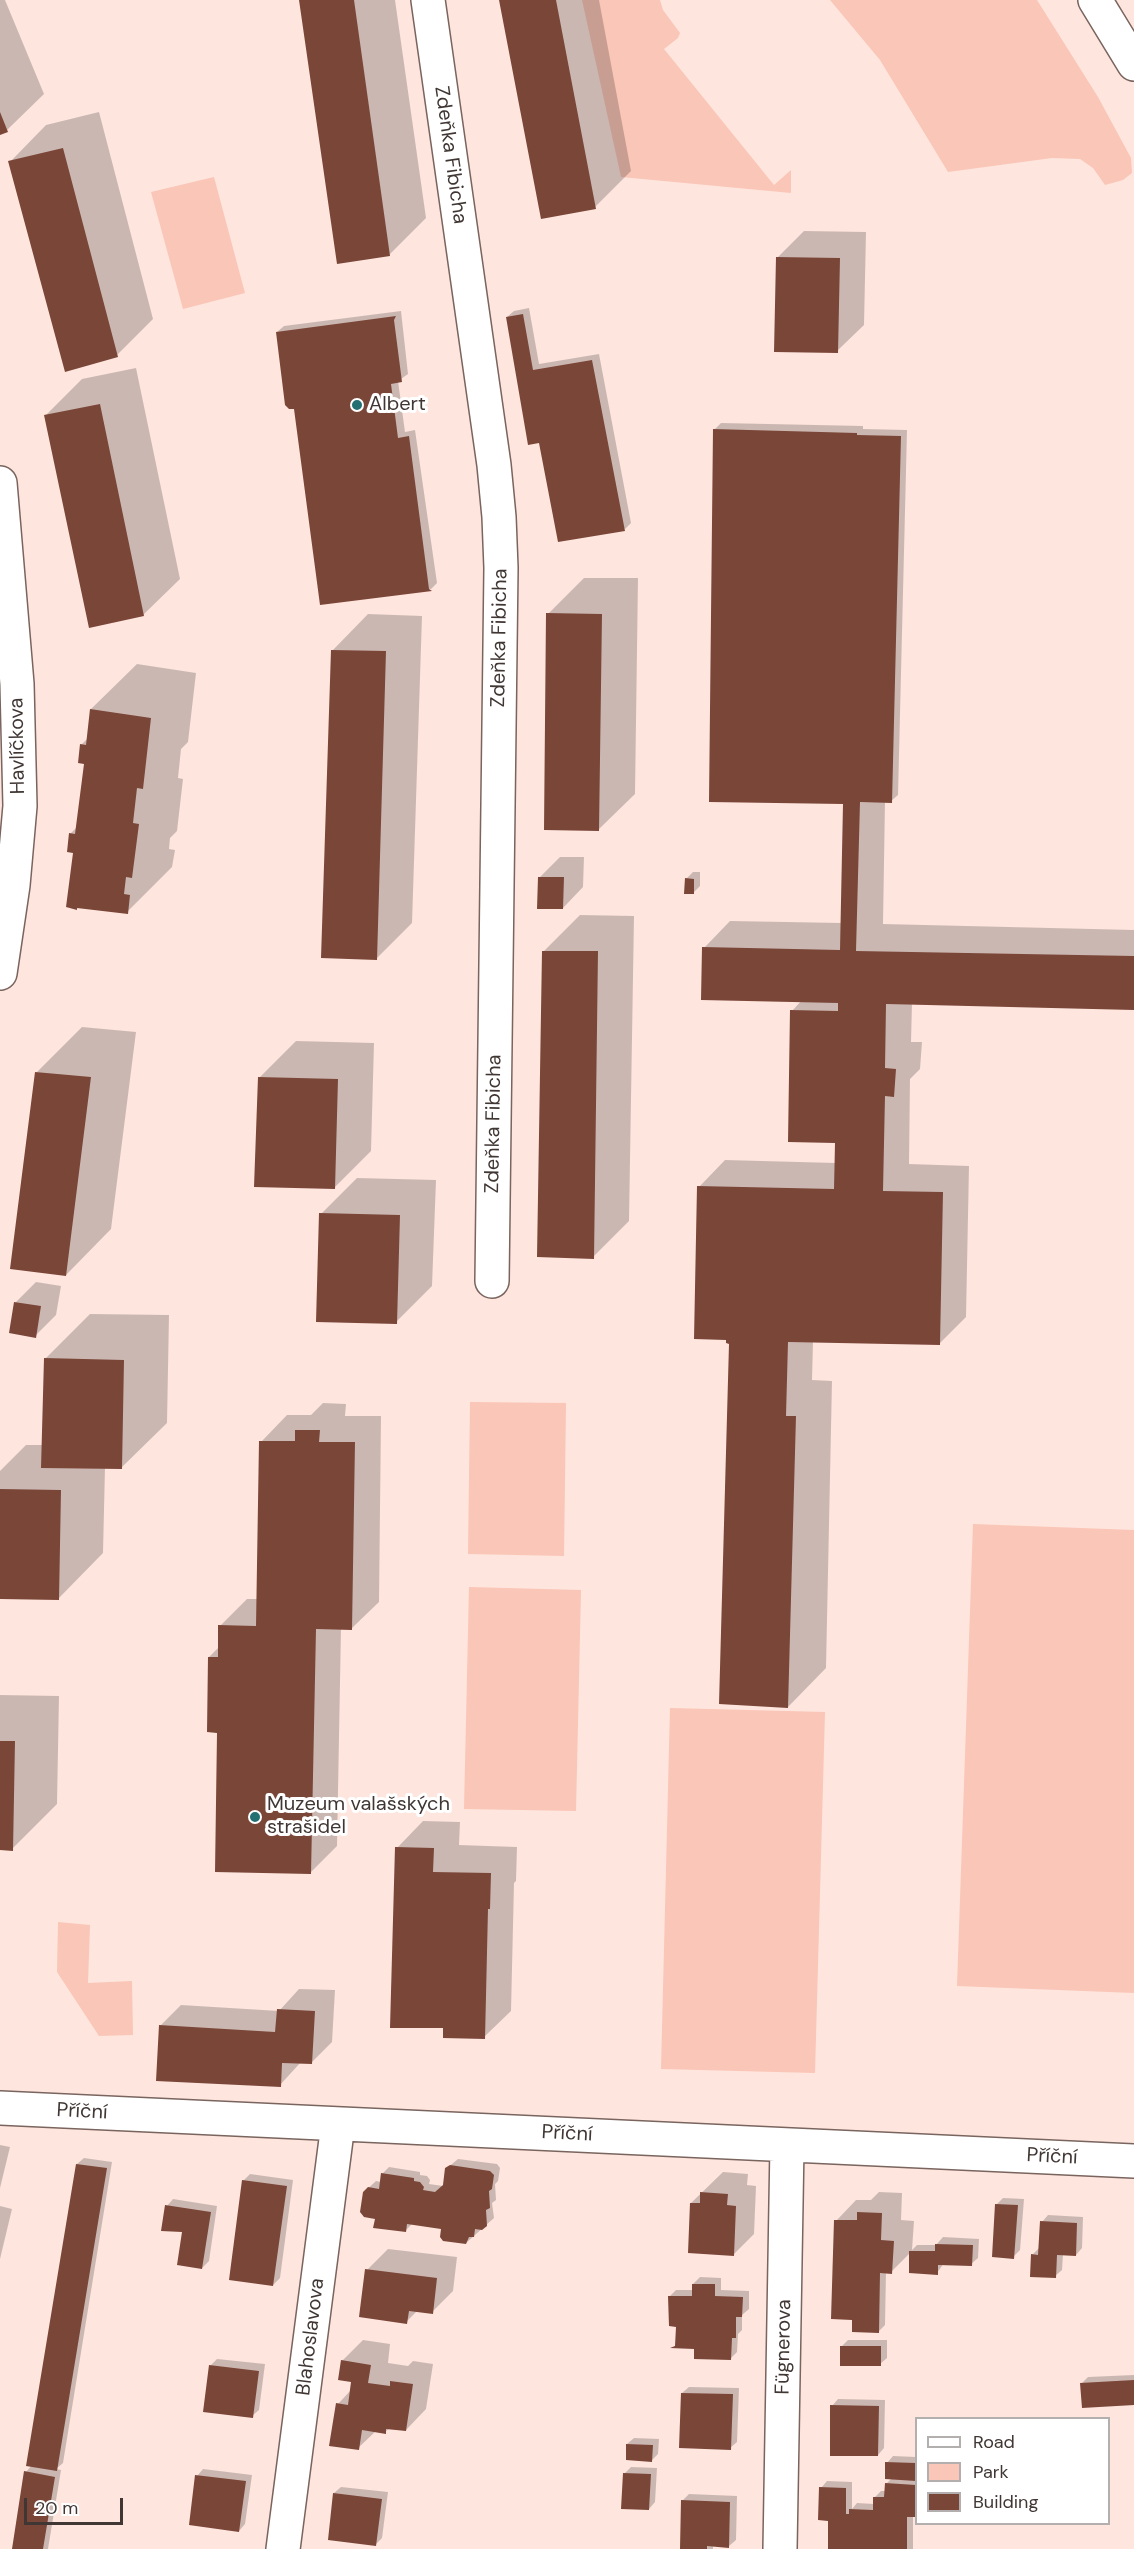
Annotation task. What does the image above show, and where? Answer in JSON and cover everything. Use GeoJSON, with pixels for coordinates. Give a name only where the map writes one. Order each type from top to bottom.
{"type":"FeatureCollection","features":[{"type":"Feature","properties":{"kind":"street","name":"Zdeňka Fibicha"},"geometry":{"type":"LineString","coordinates":[[428,0],[494,465],[499,517],[501,567],[492,1281]]}},
{"type":"Feature","properties":{"kind":"street"},"geometry":{"type":"LineString","coordinates":[[1095,0],[1134,64]]}},
{"type":"Feature","properties":{"kind":"street","name":"Havlíčkova"},"geometry":{"type":"LineString","coordinates":[[0,483],[17,684],[20,806],[13,885],[0,973]]}},
{"type":"Feature","properties":{"kind":"street","name":"Příční"},"geometry":{"type":"LineString","coordinates":[[0,2108],[1134,2161]]}},
{"type":"Feature","properties":{"kind":"street","name":"Blahoslavova"},"geometry":{"type":"LineString","coordinates":[[283,2549],[338,2124]]}},
{"type":"Feature","properties":{"kind":"street","name":"Fügnerova"},"geometry":{"type":"LineString","coordinates":[[780,2549],[787,2145]]}},
{"type":"Feature","properties":{"kind":"green space"},"geometry":{"type":"Polygon","coordinates":[[[582,0],[660,0],[663,10],[680,33],[678,38],[664,49],[774,185],[791,170],[791,193],[621,177],[582,0]]]}},
{"type":"Feature","properties":{"kind":"green space"},"geometry":{"type":"Polygon","coordinates":[[[830,0],[1037,0],[1098,97],[1131,158],[1132,173],[1123,180],[1105,185],[1093,168],[1080,159],[1052,158],[948,172],[880,60],[830,0]]]}},
{"type":"Feature","properties":{"kind":"green space"},"geometry":{"type":"Polygon","coordinates":[[[214,177],[245,293],[183,309],[151,192],[214,177]]]}},
{"type":"Feature","properties":{"kind":"green space"},"geometry":{"type":"Polygon","coordinates":[[[470,1402],[566,1403],[564,1556],[468,1554],[470,1402]]]}},
{"type":"Feature","properties":{"kind":"green space"},"geometry":{"type":"Polygon","coordinates":[[[973,1524],[1134,1530],[1134,1993],[957,1986],[973,1524]]]}},
{"type":"Feature","properties":{"kind":"green space"},"geometry":{"type":"Polygon","coordinates":[[[469,1587],[581,1590],[576,1811],[464,1809],[469,1587]]]}},
{"type":"Feature","properties":{"kind":"green space"},"geometry":{"type":"Polygon","coordinates":[[[670,1708],[825,1712],[815,2073],[661,2069],[670,1708]]]}},
{"type":"Feature","properties":{"kind":"green space"},"geometry":{"type":"Polygon","coordinates":[[[58,1922],[90,1925],[88,1983],[132,1981],[133,2035],[99,2036],[57,1972],[58,1922]]]}},
{"type":"Feature","properties":{"kind":"building"},"geometry":{"type":"Polygon","coordinates":[[[299,0],[354,0],[390,256],[337,264],[299,0]]]}},
{"type":"Feature","properties":{"kind":"building"},"geometry":{"type":"Polygon","coordinates":[[[499,0],[556,0],[596,209],[541,219],[499,0]]]}},
{"type":"Feature","properties":{"kind":"building"},"geometry":{"type":"Polygon","coordinates":[[[0,112],[8,132],[0,135],[0,112]]]}},
{"type":"Feature","properties":{"kind":"building"},"geometry":{"type":"Polygon","coordinates":[[[63,148],[118,357],[65,372],[8,161],[63,148]]]}},
{"type":"Feature","properties":{"kind":"building"},"geometry":{"type":"Polygon","coordinates":[[[776,257],[840,258],[838,353],[774,352],[776,257]]]}},
{"type":"Feature","properties":{"kind":"building"},"geometry":{"type":"Polygon","coordinates":[[[523,314],[533,370],[592,360],[625,531],[558,542],[539,443],[528,445],[506,317],[523,314]]]}},
{"type":"Feature","properties":{"kind":"building"},"geometry":{"type":"Polygon","coordinates":[[[396,316],[394,320],[402,382],[391,384],[398,438],[409,436],[429,589],[432,591],[320,605],[294,409],[289,409],[285,405],[276,332],[396,316]]]}},
{"type":"Feature","properties":{"kind":"building"},"geometry":{"type":"Polygon","coordinates":[[[100,404],[144,616],[89,628],[44,415],[100,404]]]}},
{"type":"Feature","properties":{"kind":"building"},"geometry":{"type":"Polygon","coordinates":[[[713,429],[901,436],[892,803],[860,802],[856,951],[1134,956],[1134,1010],[886,1004],[885,1068],[896,1069],[894,1097],[885,1096],[883,1191],[943,1192],[940,1345],[788,1342],[786,1416],[796,1416],[788,1708],[719,1704],[729,1344],[726,1340],[694,1339],[697,1186],[834,1189],[835,1143],[788,1142],[790,1010],[838,1011],[838,1003],[701,1000],[702,947],[840,950],[843,804],[709,802],[713,429]]]}},
{"type":"Feature","properties":{"kind":"building"},"geometry":{"type":"Polygon","coordinates":[[[546,613],[602,614],[599,831],[544,830],[546,613]]]}},
{"type":"Feature","properties":{"kind":"building"},"geometry":{"type":"Polygon","coordinates":[[[331,650],[386,651],[377,960],[321,958],[331,650]]]}},
{"type":"Feature","properties":{"kind":"building"},"geometry":{"type":"Polygon","coordinates":[[[90,709],[151,718],[143,789],[137,788],[133,823],[139,824],[132,878],[126,877],[124,894],[130,895],[128,914],[66,907],[73,853],[67,852],[69,833],[75,834],[84,764],[78,763],[80,744],[86,745],[90,709]]]}},
{"type":"Feature","properties":{"kind":"building"},"geometry":{"type":"Polygon","coordinates":[[[538,877],[564,877],[563,909],[537,909],[538,877]]]}},
{"type":"Feature","properties":{"kind":"building"},"geometry":{"type":"Polygon","coordinates":[[[685,878],[694,879],[694,894],[684,894],[685,878]]]}},
{"type":"Feature","properties":{"kind":"building"},"geometry":{"type":"Polygon","coordinates":[[[542,951],[598,951],[594,1259],[537,1257],[542,951]]]}},
{"type":"Feature","properties":{"kind":"building"},"geometry":{"type":"Polygon","coordinates":[[[35,1072],[91,1077],[66,1276],[10,1269],[35,1072]]]}},
{"type":"Feature","properties":{"kind":"building"},"geometry":{"type":"Polygon","coordinates":[[[258,1077],[338,1079],[335,1189],[254,1187],[258,1077]]]}},
{"type":"Feature","properties":{"kind":"building"},"geometry":{"type":"Polygon","coordinates":[[[319,1213],[400,1215],[397,1324],[316,1322],[319,1213]]]}},
{"type":"Feature","properties":{"kind":"building"},"geometry":{"type":"Polygon","coordinates":[[[14,1302],[41,1306],[36,1338],[9,1333],[14,1302]]]}},
{"type":"Feature","properties":{"kind":"building"},"geometry":{"type":"Polygon","coordinates":[[[44,1358],[124,1360],[122,1469],[41,1468],[44,1358]]]}},
{"type":"Feature","properties":{"kind":"building"},"geometry":{"type":"Polygon","coordinates":[[[295,1430],[320,1430],[319,1442],[355,1442],[352,1630],[316,1629],[311,1874],[215,1872],[217,1733],[207,1732],[208,1657],[218,1657],[218,1625],[256,1626],[259,1441],[295,1441],[295,1430]]]}},
{"type":"Feature","properties":{"kind":"building"},"geometry":{"type":"Polygon","coordinates":[[[0,1489],[61,1490],[59,1600],[0,1599],[0,1489]]]}},
{"type":"Feature","properties":{"kind":"building"},"geometry":{"type":"Polygon","coordinates":[[[0,1741],[15,1741],[13,1851],[0,1850],[0,1741]]]}},
{"type":"Feature","properties":{"kind":"building"},"geometry":{"type":"Polygon","coordinates":[[[395,1847],[434,1848],[433,1872],[491,1873],[485,2039],[443,2038],[443,2028],[390,2028],[395,1847]]]}},
{"type":"Feature","properties":{"kind":"building"},"geometry":{"type":"Polygon","coordinates":[[[277,2009],[315,2011],[312,2064],[282,2063],[281,2087],[156,2081],[159,2025],[275,2032],[277,2009]]]}},
{"type":"Feature","properties":{"kind":"building"},"geometry":{"type":"Polygon","coordinates":[[[76,2164],[107,2168],[57,2471],[26,2466],[76,2164]]]}},
{"type":"Feature","properties":{"kind":"building"},"geometry":{"type":"Polygon","coordinates":[[[450,2165],[490,2171],[494,2175],[492,2189],[489,2191],[490,2208],[486,2210],[487,2226],[482,2230],[475,2229],[474,2237],[469,2237],[466,2244],[443,2241],[440,2237],[441,2229],[407,2224],[406,2232],[373,2228],[375,2219],[364,2217],[360,2212],[363,2192],[368,2187],[379,2189],[381,2173],[414,2178],[414,2181],[420,2182],[424,2187],[423,2190],[435,2192],[443,2185],[445,2168],[450,2165]]]}},
{"type":"Feature","properties":{"kind":"building"},"geometry":{"type":"Polygon","coordinates":[[[242,2180],[287,2186],[273,2286],[229,2280],[242,2180]]]}},
{"type":"Feature","properties":{"kind":"building"},"geometry":{"type":"Polygon","coordinates":[[[700,2192],[728,2194],[727,2205],[736,2206],[734,2256],[688,2253],[690,2203],[700,2203],[700,2192]]]}},
{"type":"Feature","properties":{"kind":"building"},"geometry":{"type":"Polygon","coordinates":[[[995,2204],[1018,2205],[1014,2259],[992,2257],[995,2204]]]}},
{"type":"Feature","properties":{"kind":"building"},"geometry":{"type":"Polygon","coordinates":[[[165,2205],[211,2212],[202,2269],[177,2265],[182,2232],[161,2231],[165,2205]]]}},
{"type":"Feature","properties":{"kind":"building"},"geometry":{"type":"Polygon","coordinates":[[[857,2212],[882,2213],[881,2240],[894,2241],[892,2274],[880,2273],[879,2333],[852,2332],[852,2320],[831,2319],[834,2220],[857,2220],[857,2212]]]}},
{"type":"Feature","properties":{"kind":"building"},"geometry":{"type":"Polygon","coordinates":[[[1040,2221],[1077,2223],[1076,2256],[1057,2255],[1056,2278],[1030,2277],[1031,2254],[1038,2255],[1040,2221]]]}},
{"type":"Feature","properties":{"kind":"building"},"geometry":{"type":"Polygon","coordinates":[[[935,2244],[973,2245],[972,2266],[938,2265],[938,2275],[909,2273],[909,2251],[935,2251],[935,2244]]]}},
{"type":"Feature","properties":{"kind":"building"},"geometry":{"type":"Polygon","coordinates":[[[365,2269],[437,2278],[433,2314],[409,2311],[407,2324],[359,2317],[365,2269]]]}},
{"type":"Feature","properties":{"kind":"building"},"geometry":{"type":"Polygon","coordinates":[[[692,2284],[715,2284],[715,2296],[743,2297],[742,2317],[736,2317],[736,2338],[732,2338],[731,2360],[694,2359],[694,2349],[670,2348],[675,2346],[676,2327],[669,2326],[668,2296],[692,2296],[692,2284]]]}},
{"type":"Feature","properties":{"kind":"building"},"geometry":{"type":"Polygon","coordinates":[[[840,2346],[881,2346],[881,2366],[840,2366],[840,2346]]]}},
{"type":"Feature","properties":{"kind":"building"},"geometry":{"type":"Polygon","coordinates":[[[341,2360],[371,2365],[368,2383],[390,2386],[390,2381],[413,2384],[406,2431],[386,2429],[386,2434],[362,2430],[359,2450],[329,2446],[336,2403],[348,2405],[351,2382],[338,2380],[341,2360]]]}},
{"type":"Feature","properties":{"kind":"building"},"geometry":{"type":"Polygon","coordinates":[[[209,2365],[259,2371],[253,2418],[203,2412],[209,2365]]]}},
{"type":"Feature","properties":{"kind":"building"},"geometry":{"type":"Polygon","coordinates":[[[1134,2380],[1134,2405],[1082,2408],[1080,2383],[1134,2380]]]}},
{"type":"Feature","properties":{"kind":"building"},"geometry":{"type":"Polygon","coordinates":[[[681,2393],[733,2394],[731,2450],[679,2448],[681,2393]]]}},
{"type":"Feature","properties":{"kind":"building"},"geometry":{"type":"Polygon","coordinates":[[[830,2405],[879,2406],[878,2456],[830,2456],[830,2405]]]}},
{"type":"Feature","properties":{"kind":"building"},"geometry":{"type":"Polygon","coordinates":[[[626,2444],[653,2445],[652,2462],[626,2460],[626,2444]]]}},
{"type":"Feature","properties":{"kind":"building"},"geometry":{"type":"Polygon","coordinates":[[[885,2462],[915,2463],[915,2481],[885,2479],[885,2462]]]}},
{"type":"Feature","properties":{"kind":"building"},"geometry":{"type":"Polygon","coordinates":[[[24,2471],[55,2477],[43,2549],[12,2549],[24,2471]]]}},
{"type":"Feature","properties":{"kind":"building"},"geometry":{"type":"Polygon","coordinates":[[[623,2473],[651,2474],[649,2510],[621,2509],[623,2473]]]}},
{"type":"Feature","properties":{"kind":"building"},"geometry":{"type":"Polygon","coordinates":[[[195,2475],[246,2481],[239,2532],[189,2525],[195,2475]]]}},
{"type":"Feature","properties":{"kind":"building"},"geometry":{"type":"Polygon","coordinates":[[[885,2483],[915,2485],[915,2517],[907,2517],[907,2549],[828,2549],[828,2521],[818,2520],[819,2487],[846,2488],[846,2514],[849,2514],[849,2509],[873,2510],[873,2497],[884,2497],[885,2483]]]}},
{"type":"Feature","properties":{"kind":"building"},"geometry":{"type":"Polygon","coordinates":[[[333,2493],[382,2499],[376,2546],[328,2540],[333,2493]]]}},
{"type":"Feature","properties":{"kind":"building"},"geometry":{"type":"Polygon","coordinates":[[[681,2500],[730,2502],[729,2548],[707,2546],[707,2549],[680,2549],[681,2500]]]}},
{"type":"Feature","properties":{"kind":"place","name":"Albert"},"geometry":{"type":"Point","coordinates":[357,405]}},
{"type":"Feature","properties":{"kind":"place","name":"Muzeum valašských strašidel"},"geometry":{"type":"Point","coordinates":[255,1817]}}]}
